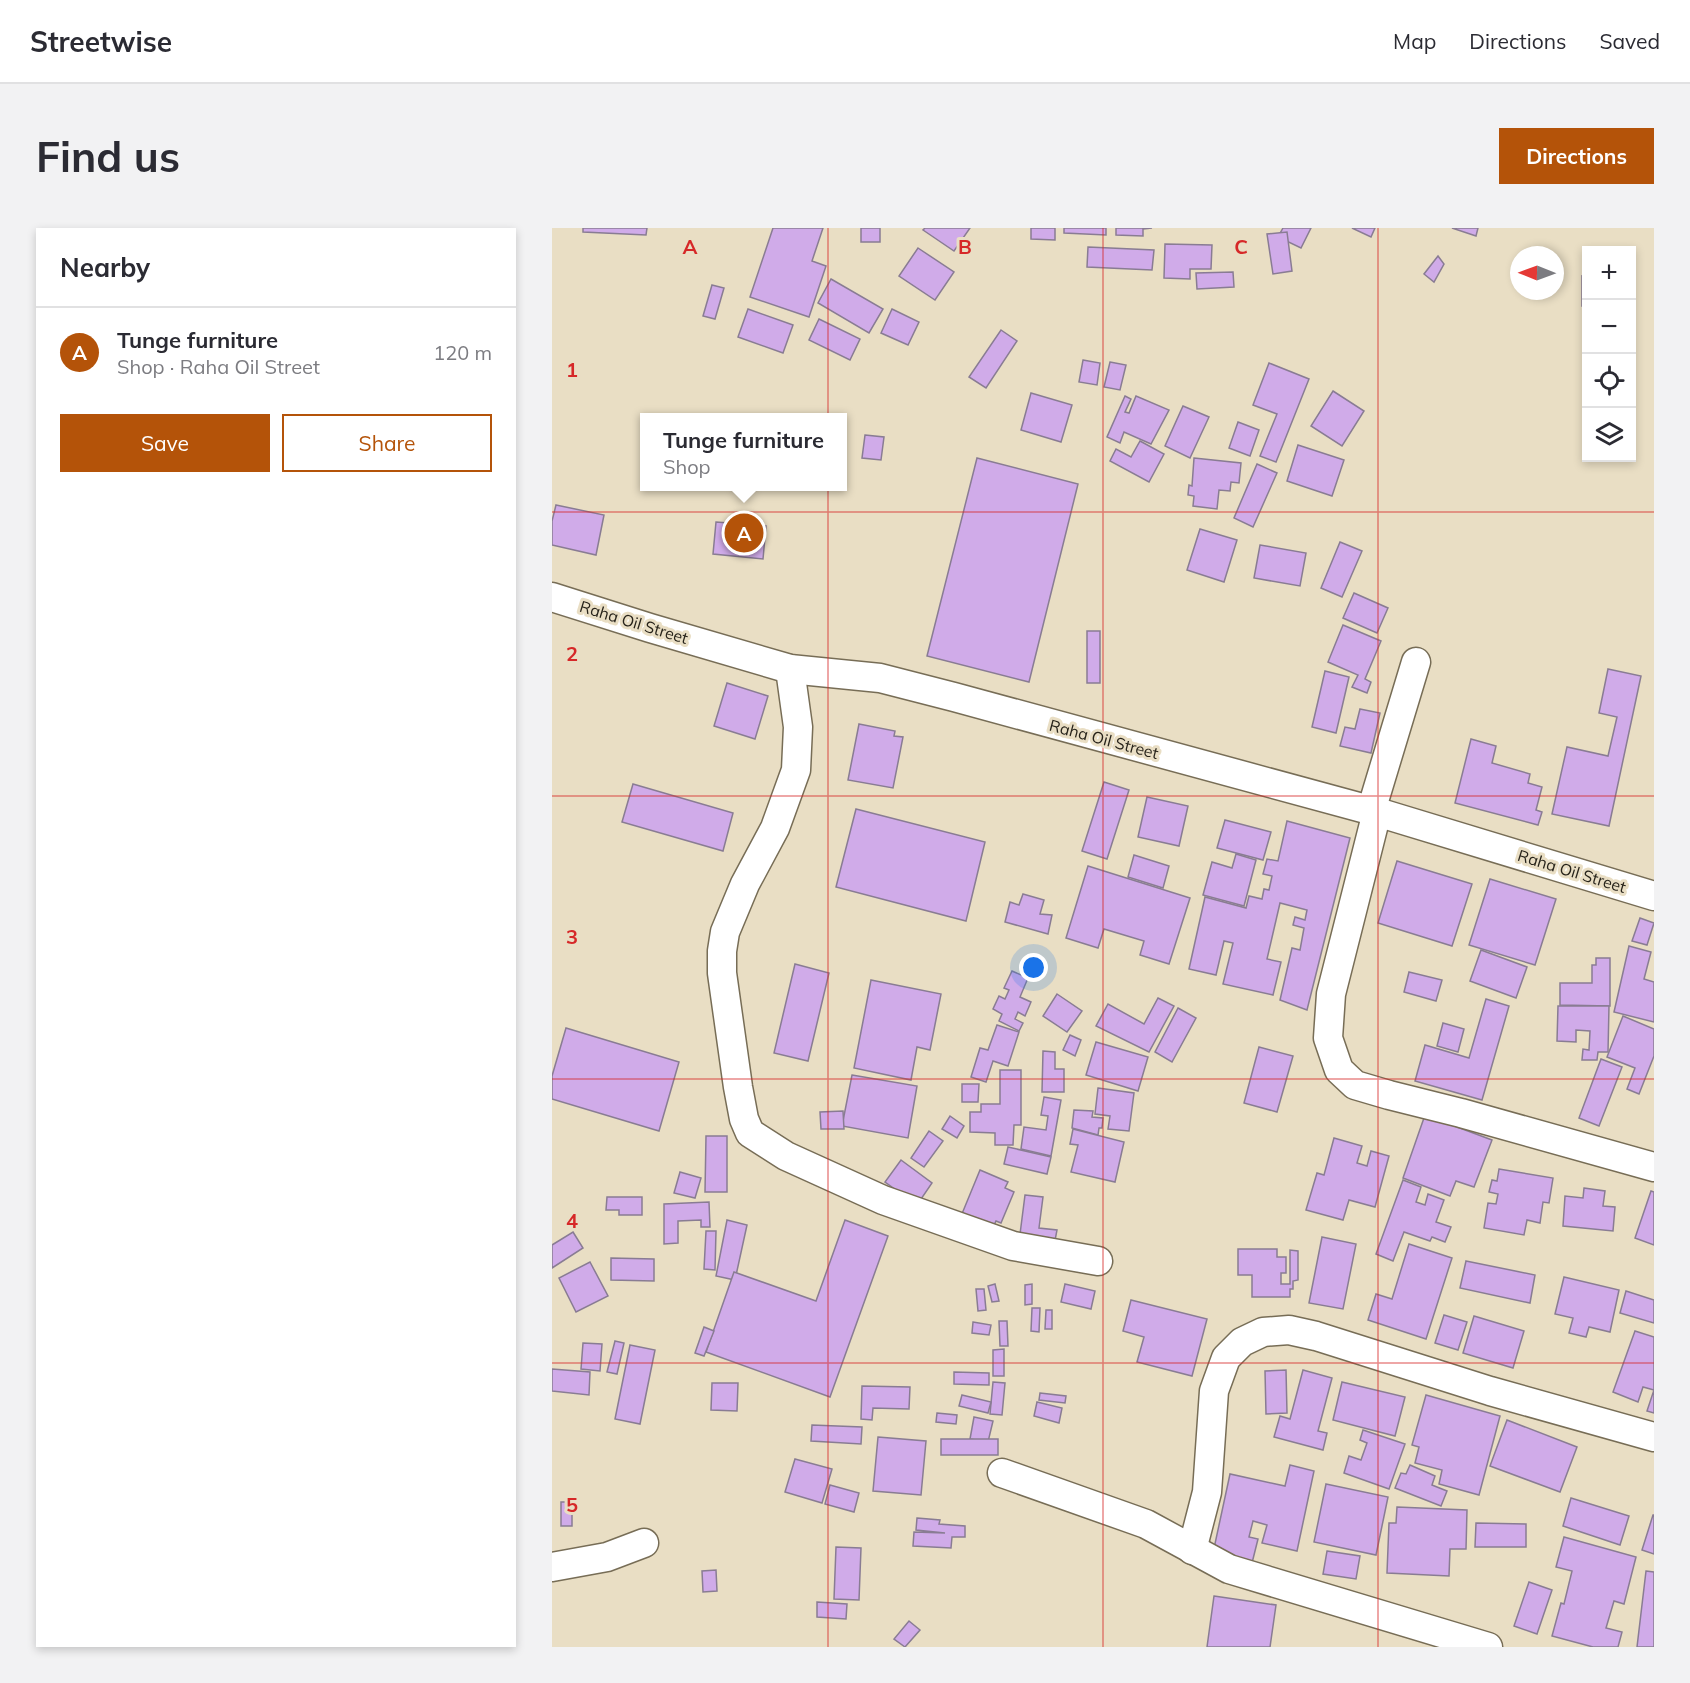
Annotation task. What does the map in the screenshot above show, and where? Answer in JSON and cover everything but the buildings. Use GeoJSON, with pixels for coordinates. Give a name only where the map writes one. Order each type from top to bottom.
{"type":"FeatureCollection","features":[{"type":"Feature","properties":{"kind":"street","name":"Raha Oil Street"},"geometry":{"type":"LineString","coordinates":[[552,597],[790,669],[880,678],[1374,812],[1654,896]]}},
{"type":"Feature","properties":{"kind":"street"},"geometry":{"type":"LineString","coordinates":[[1416,662],[1374,812],[1331,994],[1328,1038],[1339,1070],[1355,1085],[1654,1167]]}},
{"type":"Feature","properties":{"kind":"street"},"geometry":{"type":"LineString","coordinates":[[790,669],[798,727],[796,770],[775,828],[741,893],[725,932],[722,951],[722,973],[738,1087],[744,1119],[750,1133],[786,1156],[883,1200],[1013,1246],[1098,1261]]}},
{"type":"Feature","properties":{"kind":"street"},"geometry":{"type":"LineString","coordinates":[[1192,1550],[1208,1492],[1214,1391],[1226,1358],[1242,1342],[1263,1332],[1289,1330],[1316,1336],[1490,1391],[1654,1437]]}},
{"type":"Feature","properties":{"kind":"street"},"geometry":{"type":"LineString","coordinates":[[1002,1473],[1146,1524],[1229,1569],[1488,1647]]}},
{"type":"Feature","properties":{"kind":"street"},"geometry":{"type":"LineString","coordinates":[[552,1567],[607,1557],[644,1543]]}},
{"type":"Feature","properties":{"kind":"place","name":"Tunge furniture"},"geometry":{"type":"Point","coordinates":[744,533]}}]}
